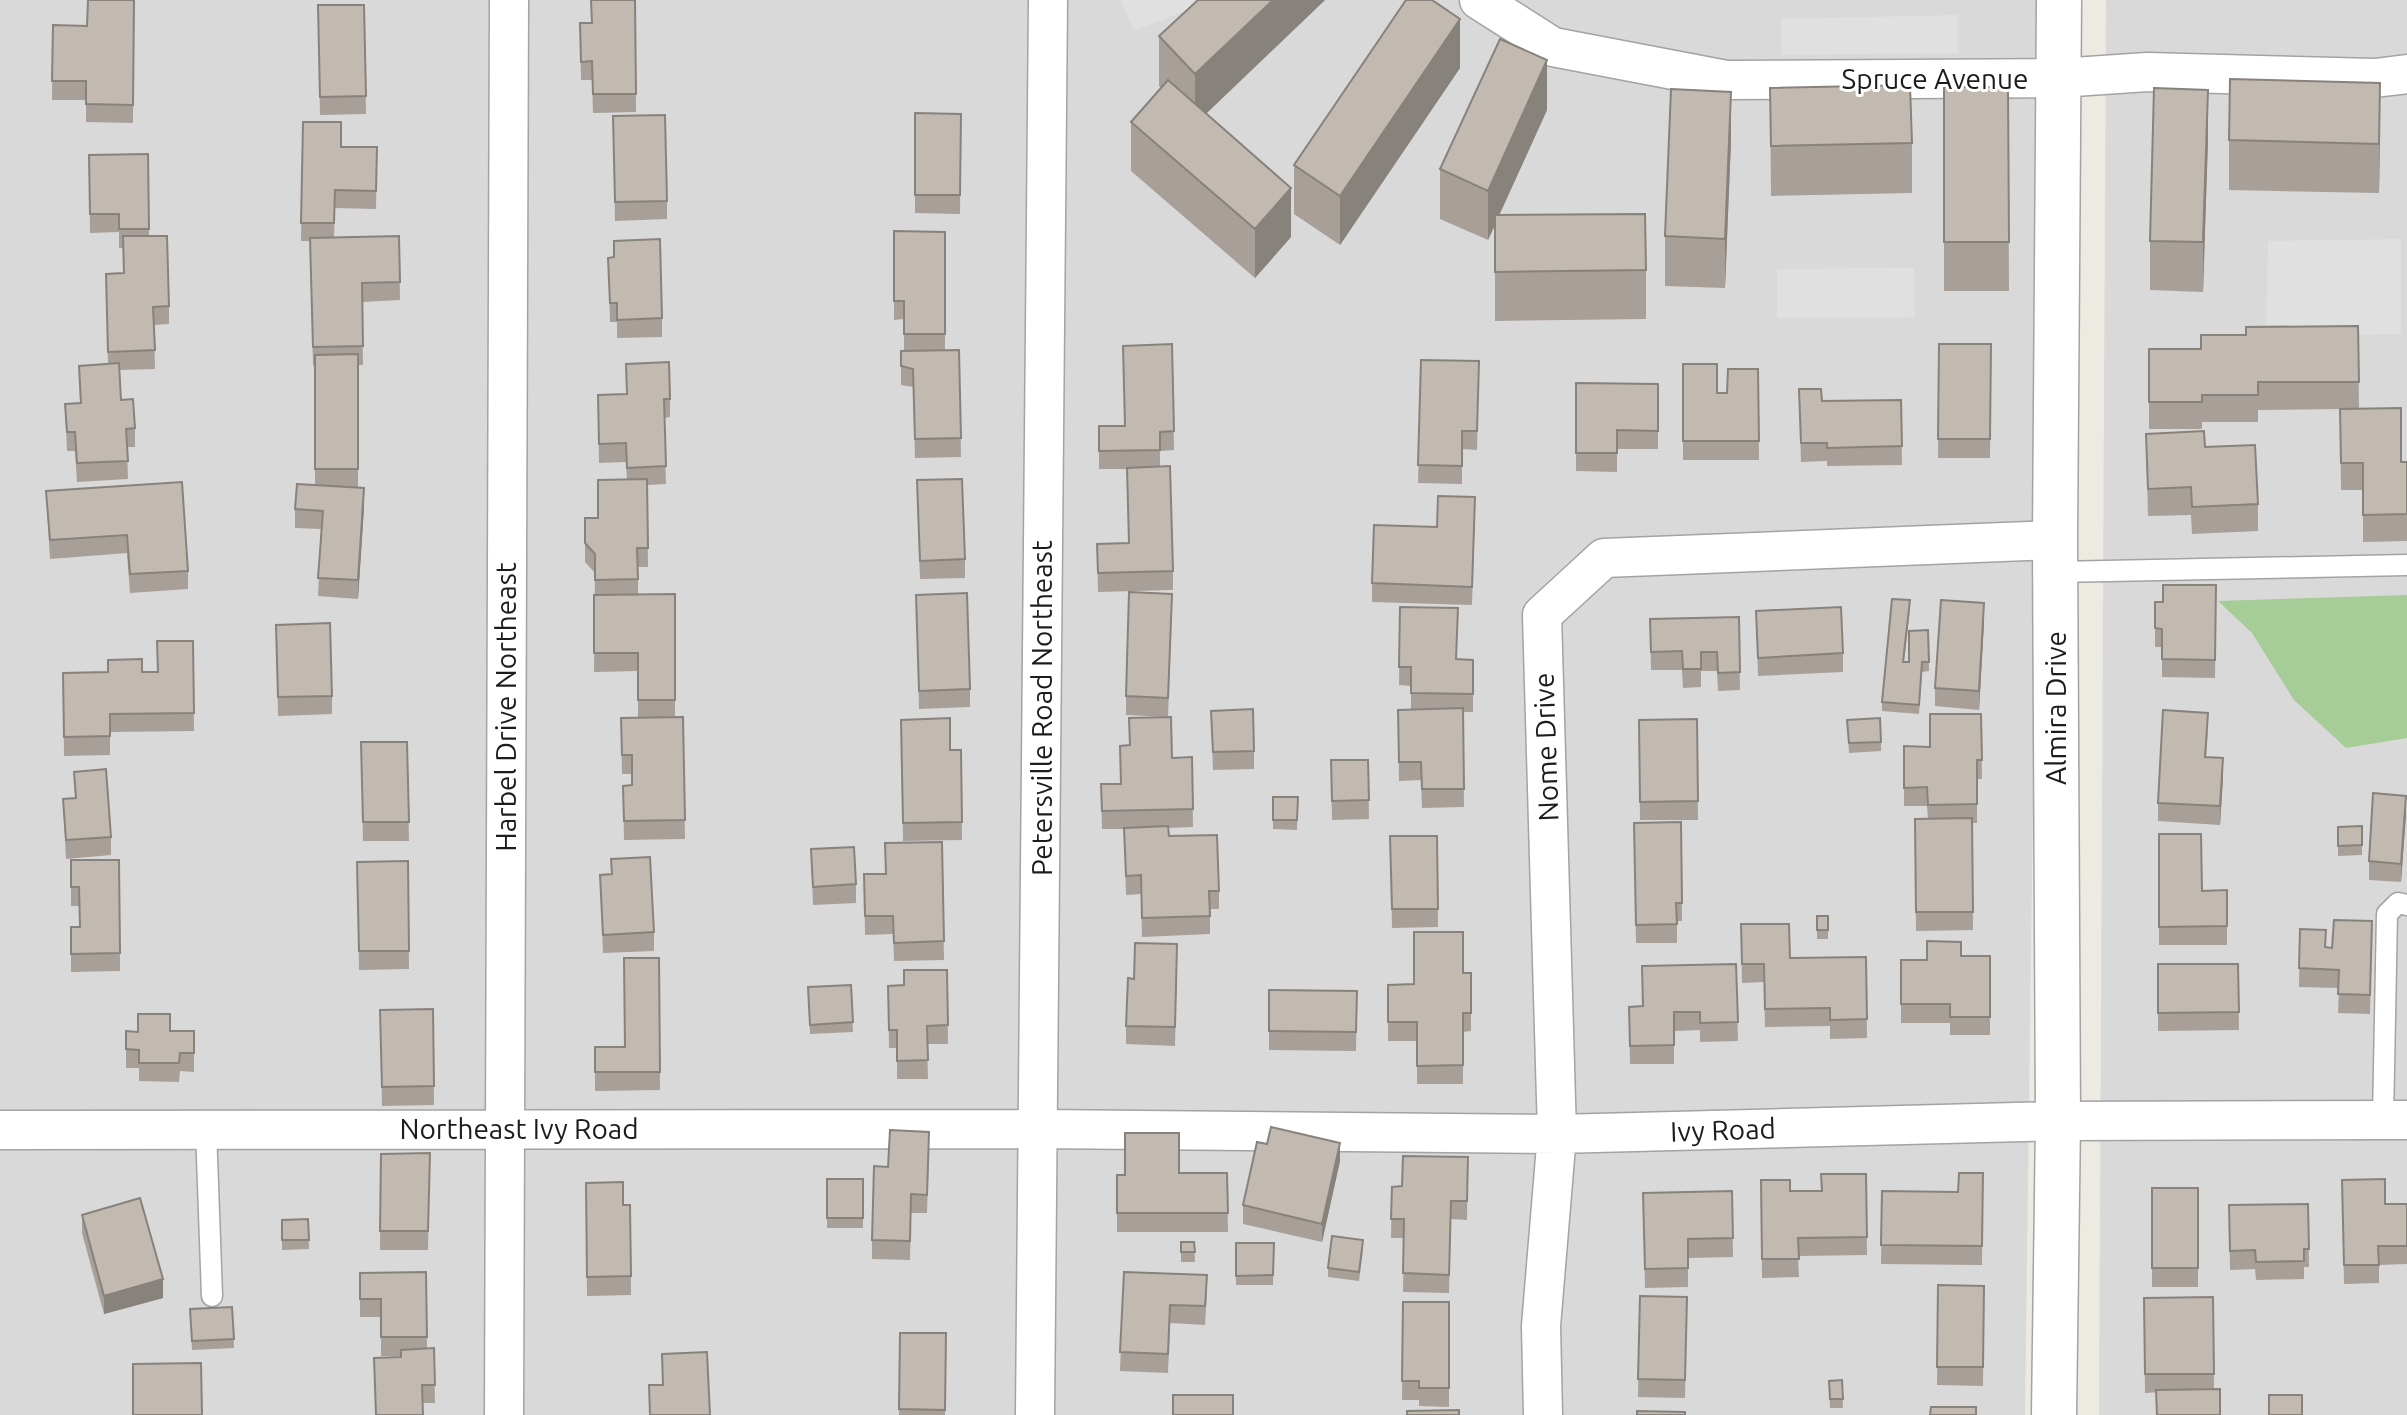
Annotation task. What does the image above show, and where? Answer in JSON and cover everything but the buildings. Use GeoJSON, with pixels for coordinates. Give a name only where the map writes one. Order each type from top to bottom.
{"type":"FeatureCollection","features":[{"type":"Feature","properties":{"kind":"street","name":"Harbel Drive Northeast"},"geometry":{"type":"LineString","coordinates":[[504,1415],[509,0]]}},
{"type":"Feature","properties":{"kind":"street","name":"Petersville Road Northeast"},"geometry":{"type":"LineString","coordinates":[[1035,1415],[1048,0]]}},
{"type":"Feature","properties":{"kind":"street","name":"Spruce Avenue"},"geometry":{"type":"LineString","coordinates":[[1479,0],[1553,47],[1726,80],[2059,78],[2147,72],[2375,78],[2407,74]]}},
{"type":"Feature","properties":{"kind":"street","name":"Almira Drive"},"geometry":{"type":"LineString","coordinates":[[2054,1415],[2058,1121],[2056,556],[2059,0]]}},
{"type":"Feature","properties":{"kind":"street","name":"Nome Drive"},"geometry":{"type":"LineString","coordinates":[[1543,1415],[1541,1326],[1557,1134],[1542,615],[1604,558],[2056,556]]}},
{"type":"Feature","properties":{"kind":"street","name":"Ivy Road"},"geometry":{"type":"LineString","coordinates":[[1039,1129],[1557,1134],[2058,1121],[2395,1120]]}},
{"type":"Feature","properties":{"kind":"street","name":"Northeast Ivy Road"},"geometry":{"type":"LineString","coordinates":[[0,1130],[1039,1129]]}},
{"type":"Feature","properties":{"kind":"lane"},"geometry":{"type":"LineString","coordinates":[[2056,556],[2407,565]]}},
{"type":"Feature","properties":{"kind":"lane"},"geometry":{"type":"LineString","coordinates":[[2395,1120],[2387,914],[2398,903],[2407,905]]}},
{"type":"Feature","properties":{"kind":"lane"},"geometry":{"type":"LineString","coordinates":[[206,1129],[212,1296]]}},
{"type":"Feature","properties":{"kind":"shaded area"},"geometry":{"type":"Polygon","coordinates":[[[0,0],[2041,0],[2025,1415],[0,1415],[0,0]]]}},
{"type":"Feature","properties":{"kind":"shaded area"},"geometry":{"type":"Polygon","coordinates":[[[1121,0],[1212,0],[1134,31],[1121,0]]]}},
{"type":"Feature","properties":{"kind":"shaded area"},"geometry":{"type":"Polygon","coordinates":[[[2106,0],[2407,0],[2407,1415],[2099,1415],[2106,0]]]}},
{"type":"Feature","properties":{"kind":"shaded area"},"geometry":{"type":"Polygon","coordinates":[[[1958,15],[1958,53],[1781,55],[1781,19],[1958,15]]]}},
{"type":"Feature","properties":{"kind":"shaded area"},"geometry":{"type":"Polygon","coordinates":[[[2401,239],[2401,334],[2266,336],[2268,241],[2401,239]]]}},
{"type":"Feature","properties":{"kind":"shaded area"},"geometry":{"type":"Polygon","coordinates":[[[1914,268],[1915,317],[1777,318],[1777,269],[1914,268]]]}},
{"type":"Feature","properties":{"kind":"green space"},"geometry":{"type":"Polygon","coordinates":[[[2407,595],[2407,738],[2346,748],[2294,700],[2252,633],[2218,601],[2407,595]]]}}]}
